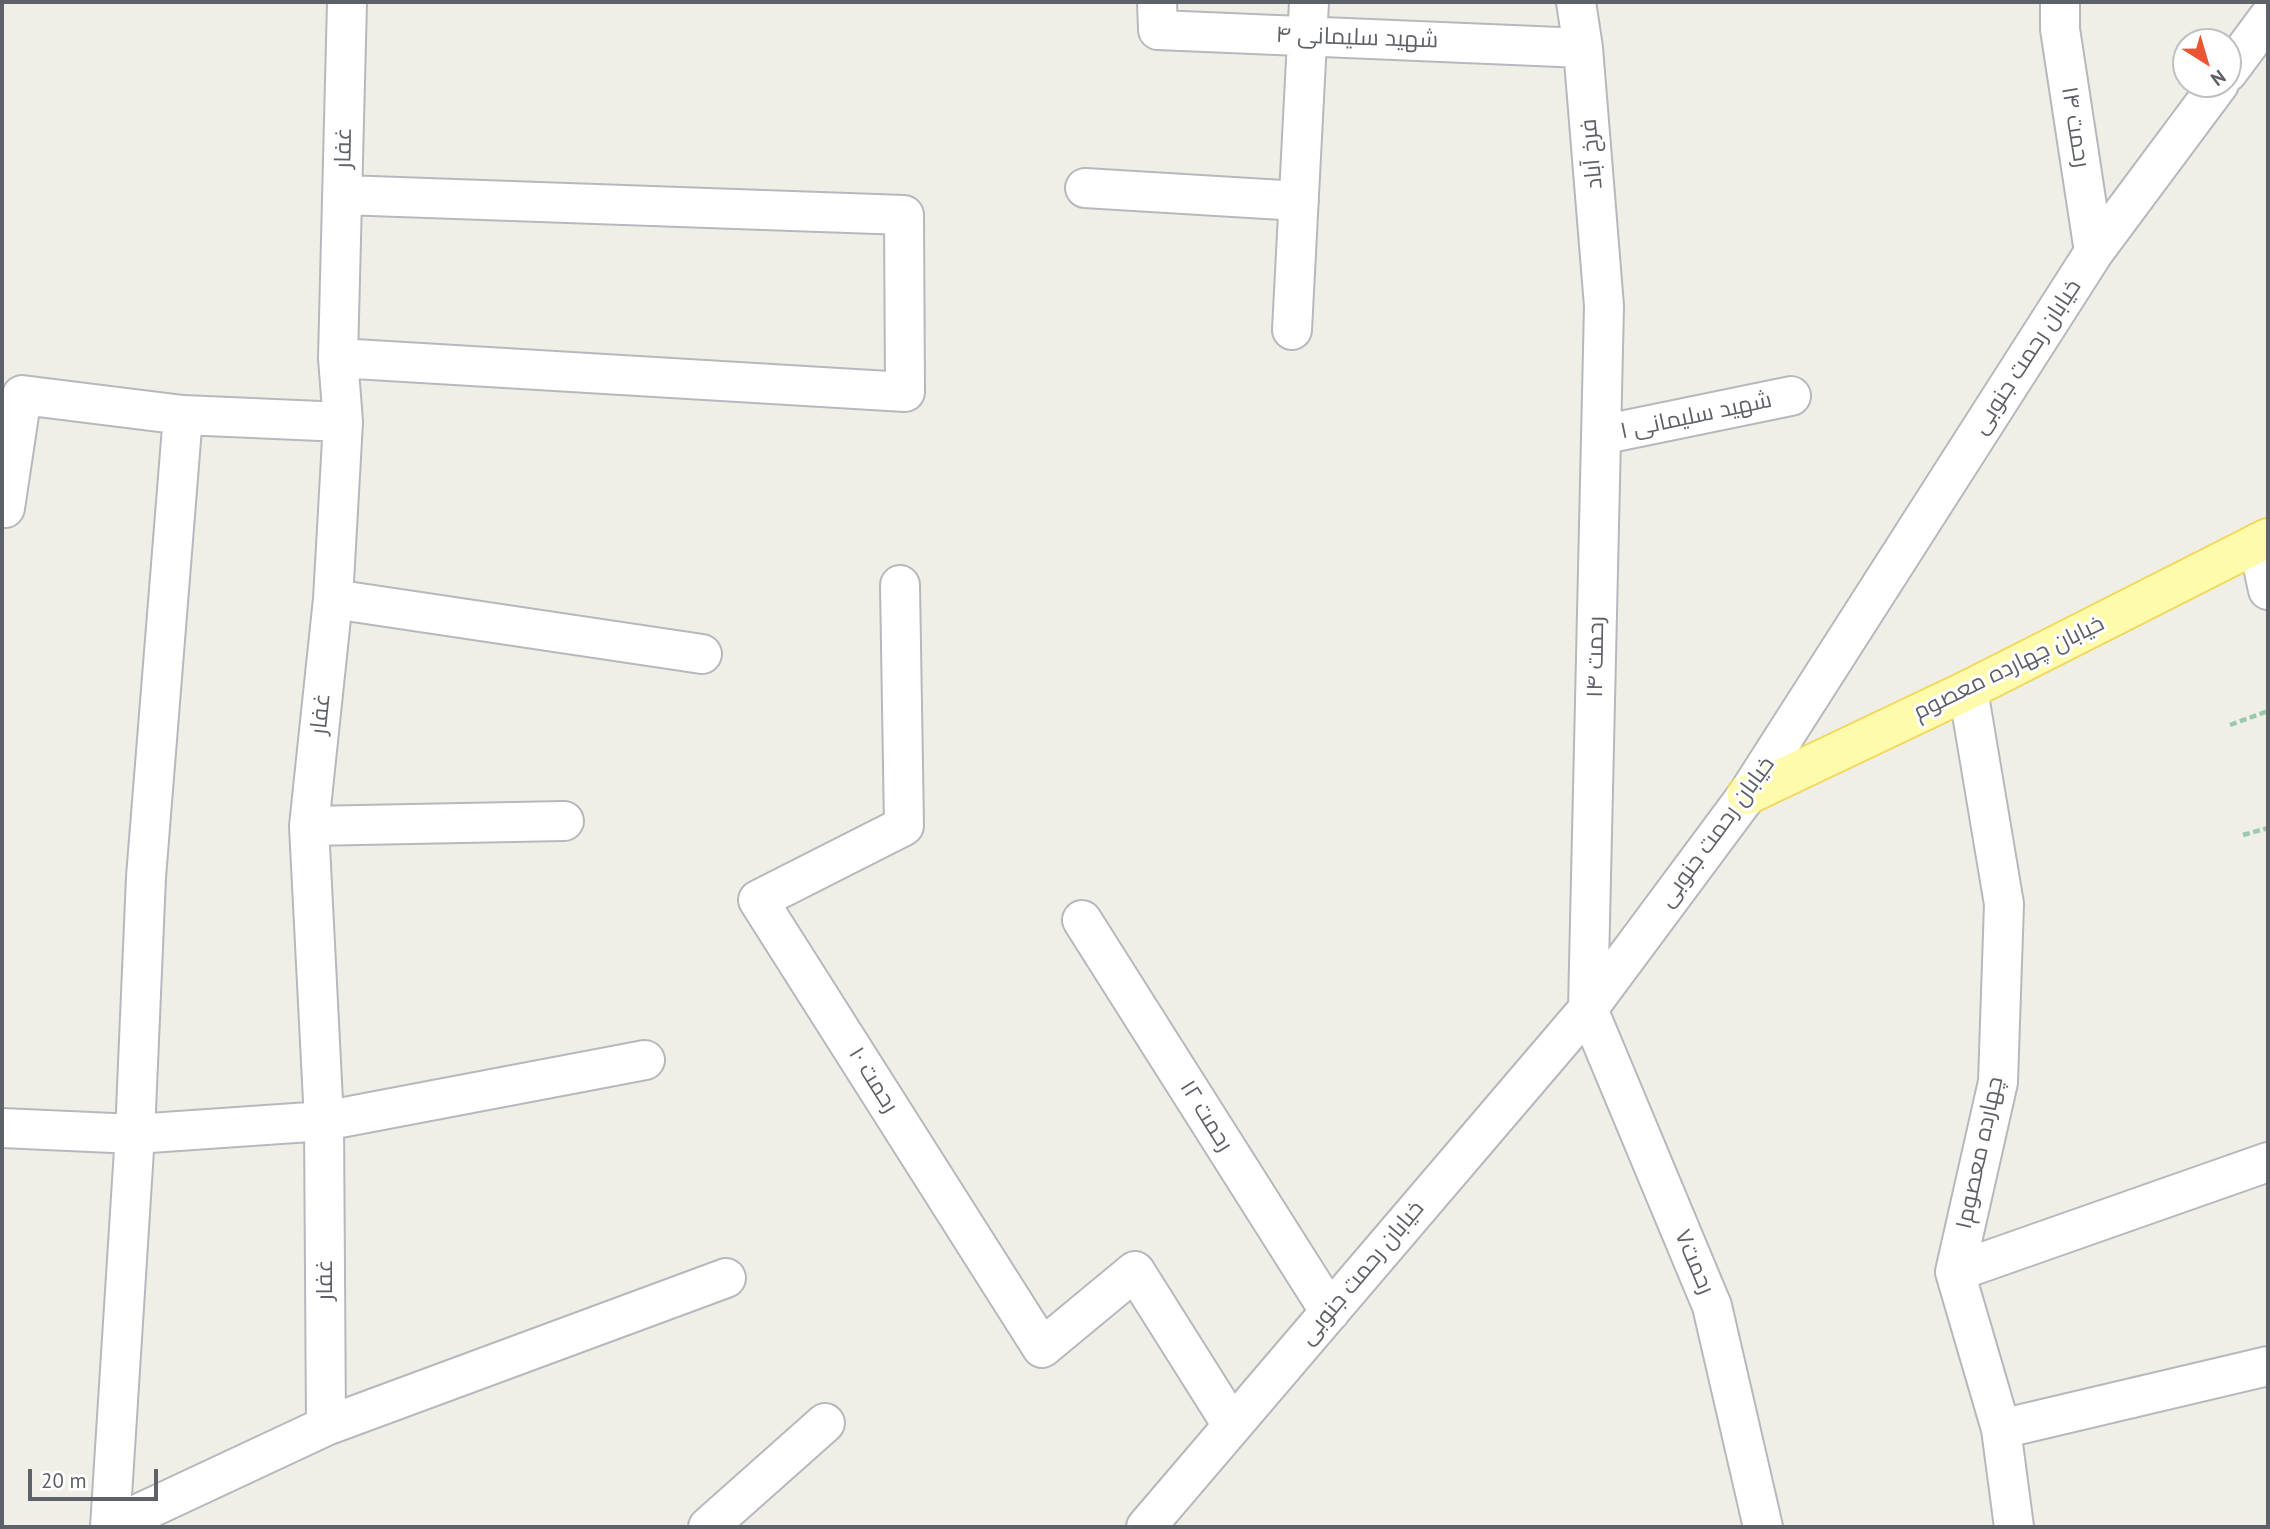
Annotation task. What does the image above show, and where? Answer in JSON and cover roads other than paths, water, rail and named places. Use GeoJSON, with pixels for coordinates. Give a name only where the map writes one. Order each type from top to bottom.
{"type":"FeatureCollection","features":[{"type":"Feature","properties":{"kind":"main road","name":"خیابان چهارده معصوم"},"geometry":{"type":"LineString","coordinates":[[1747,795],[1968,690],[2263,541]]}},
{"type":"Feature","properties":{"kind":"street","name":"غفار"},"geometry":{"type":"LineString","coordinates":[[326,1426],[324,1121],[309,826],[333,599],[342,422],[338,358],[347,2]]}},
{"type":"Feature","properties":{"kind":"street","name":"شهید سلیمانی ۴"},"geometry":{"type":"LineString","coordinates":[[1157,2],[1158,30],[1309,19],[1583,48]]}},
{"type":"Feature","properties":{"kind":"street","name":"فرخ آباد"},"geometry":{"type":"LineString","coordinates":[[1576,2],[1583,48],[1604,306]]}},
{"type":"Feature","properties":{"kind":"street","name":"رحمت ۱۴"},"geometry":{"type":"LineString","coordinates":[[2060,2],[2060,29],[2094,252]]}},
{"type":"Feature","properties":{"kind":"street"},"geometry":{"type":"LineString","coordinates":[[2242,53],[2268,18]]}},
{"type":"Feature","properties":{"kind":"street"},"geometry":{"type":"LineString","coordinates":[[1292,330],[1309,19]]}},
{"type":"Feature","properties":{"kind":"street","name":"خیابان رحمت جنوبی"},"geometry":{"type":"LineString","coordinates":[[1146,1527],[1588,1009],[1747,795],[2094,252],[2209,98]]}},
{"type":"Feature","properties":{"kind":"street"},"geometry":{"type":"LineString","coordinates":[[1085,188],[1299,201]]}},
{"type":"Feature","properties":{"kind":"street"},"geometry":{"type":"LineString","coordinates":[[338,358],[905,392],[904,215],[343,195]]}},
{"type":"Feature","properties":{"kind":"street","name":"رحمت ۱۴"},"geometry":{"type":"LineString","coordinates":[[1588,1009],[1604,306]]}},
{"type":"Feature","properties":{"kind":"street"},"geometry":{"type":"LineString","coordinates":[[2,508],[5,508],[22,395],[183,415],[342,422]]}},
{"type":"Feature","properties":{"kind":"street","name":"شهید سلیمانی ۱"},"geometry":{"type":"LineString","coordinates":[[1601,435],[1791,396]]}},
{"type":"Feature","properties":{"kind":"street"},"geometry":{"type":"LineString","coordinates":[[183,415],[146,877],[135,1134],[110,1527],[326,1426],[726,1278]]}},
{"type":"Feature","properties":{"kind":"street"},"geometry":{"type":"LineString","coordinates":[[2263,541],[2268,590]]}},
{"type":"Feature","properties":{"kind":"street","name":"رحمت ۱۰"},"geometry":{"type":"LineString","coordinates":[[900,585],[904,826],[758,900],[1042,1348],[1135,1271],[1233,1425]]}},
{"type":"Feature","properties":{"kind":"street"},"geometry":{"type":"LineString","coordinates":[[333,599],[702,654]]}},
{"type":"Feature","properties":{"kind":"street","name":"چهارده معصوم۱"},"geometry":{"type":"LineString","coordinates":[[1968,690],[2004,904],[1998,1082],[1955,1272],[2001,1429],[2014,1527]]}},
{"type":"Feature","properties":{"kind":"street"},"geometry":{"type":"LineString","coordinates":[[309,826],[564,821]]}},
{"type":"Feature","properties":{"kind":"street","name":"رحمت ۱۲"},"geometry":{"type":"LineString","coordinates":[[1082,920],[1330,1311]]}},
{"type":"Feature","properties":{"kind":"street","name":"رحمت۷"},"geometry":{"type":"LineString","coordinates":[[1588,1009],[1712,1306],[1763,1527]]}},
{"type":"Feature","properties":{"kind":"street"},"geometry":{"type":"LineString","coordinates":[[2,1128],[135,1134],[324,1121],[645,1060]]}},
{"type":"Feature","properties":{"kind":"street"},"geometry":{"type":"LineString","coordinates":[[1955,1272],[2268,1162]]}},
{"type":"Feature","properties":{"kind":"street"},"geometry":{"type":"LineString","coordinates":[[2001,1429],[2268,1366]]}},
{"type":"Feature","properties":{"kind":"street"},"geometry":{"type":"LineString","coordinates":[[708,1527],[825,1423]]}}]}
